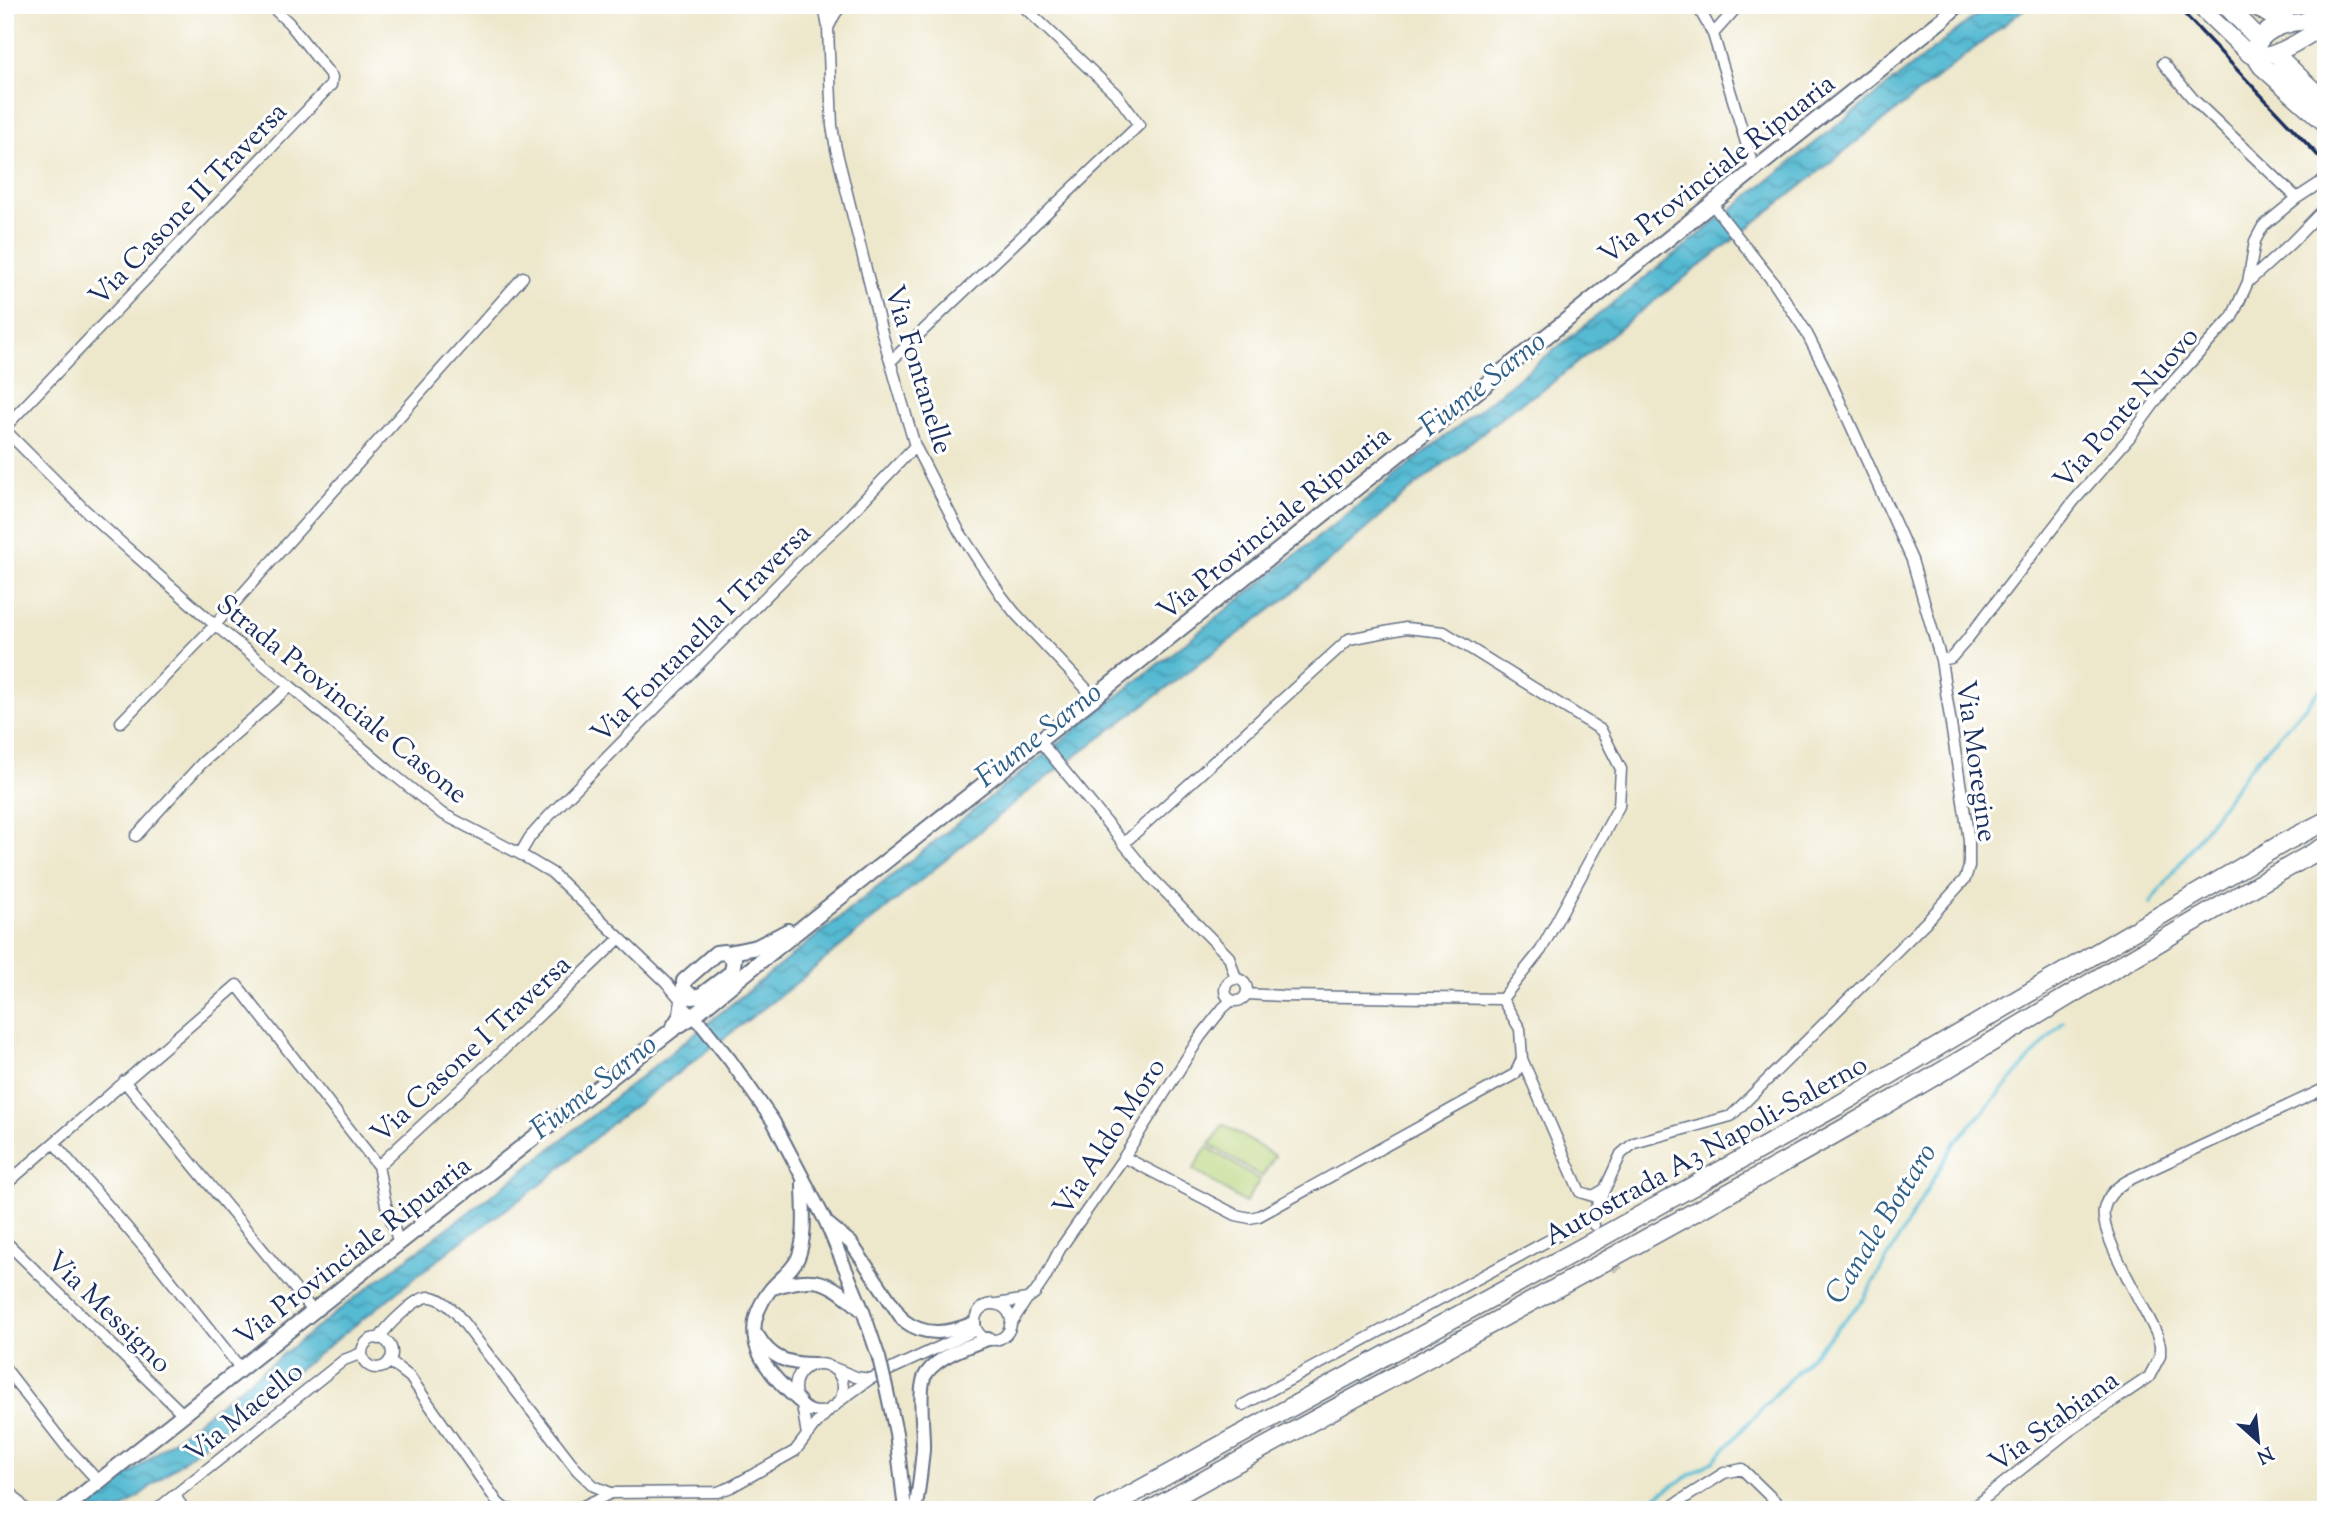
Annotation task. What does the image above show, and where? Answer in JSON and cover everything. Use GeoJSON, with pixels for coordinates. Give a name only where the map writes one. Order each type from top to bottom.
{"type":"FeatureCollection","features":[{"type":"Feature","properties":{"kind":"highway"},"geometry":{"type":"LineString","coordinates":[[2198,5],[2273,77],[2326,123]]}},
{"type":"Feature","properties":{"kind":"highway"},"geometry":{"type":"LineString","coordinates":[[2226,5],[2254,34]]}},
{"type":"Feature","properties":{"kind":"highway"},"geometry":{"type":"LineString","coordinates":[[2254,5],[2272,19],[2288,23]]}},
{"type":"Feature","properties":{"kind":"highway"},"geometry":{"type":"LineString","coordinates":[[2256,58],[2257,45],[2262,35],[2272,27],[2308,20],[2326,10]]}},
{"type":"Feature","properties":{"kind":"highway"},"geometry":{"type":"LineString","coordinates":[[2256,58],[2270,55],[2326,25]]}},
{"type":"Feature","properties":{"kind":"highway"},"geometry":{"type":"LineString","coordinates":[[2281,60],[2326,103]]}},
{"type":"Feature","properties":{"kind":"highway","name":"Autostrada A3 Napoli-Salerno"},"geometry":{"type":"LineString","coordinates":[[1103,1510],[1825,1113],[2283,843],[2326,821]]}},
{"type":"Feature","properties":{"kind":"highway","name":"Autostrada A3 Napoli-Salerno"},"geometry":{"type":"LineString","coordinates":[[1151,1510],[1718,1200],[2326,846]]}},
{"type":"Feature","properties":{"kind":"main road","name":"Via Provinciale Ripuaria"},"geometry":{"type":"LineString","coordinates":[[721,992],[1041,743],[1094,697],[1958,5]]}},
{"type":"Feature","properties":{"kind":"main road","name":"Via Provinciale Ripuaria"},"geometry":{"type":"LineString","coordinates":[[63,1510],[672,1030],[692,1002],[716,953],[757,947],[814,917]]}},
{"type":"Feature","properties":{"kind":"main road"},"geometry":{"type":"LineString","coordinates":[[692,1002],[721,992],[734,964],[728,953]]}},
{"type":"Feature","properties":{"kind":"main road","name":"Via Provinciale Ripuaria"},"geometry":{"type":"LineString","coordinates":[[692,1002],[732,972]]}},
{"type":"Feature","properties":{"kind":"street","name":"Via Casone II Traversa"},"geometry":{"type":"LineString","coordinates":[[5,428],[331,85],[332,77],[289,23],[270,5]]}},
{"type":"Feature","properties":{"kind":"street","name":"Via Fontanelle"},"geometry":{"type":"LineString","coordinates":[[824,5],[836,149],[915,446],[959,531],[1001,595],[1094,697]]}},
{"type":"Feature","properties":{"kind":"street"},"geometry":{"type":"LineString","coordinates":[[828,29],[842,5]]}},
{"type":"Feature","properties":{"kind":"street"},"geometry":{"type":"LineString","coordinates":[[891,361],[1139,125],[1118,96],[1022,5]]}},
{"type":"Feature","properties":{"kind":"street"},"geometry":{"type":"LineString","coordinates":[[1697,5],[1713,34],[1754,169]]}},
{"type":"Feature","properties":{"kind":"street"},"geometry":{"type":"LineString","coordinates":[[1713,34],[1739,5]]}},
{"type":"Feature","properties":{"kind":"street"},"geometry":{"type":"LineString","coordinates":[[2163,63],[2194,100],[2297,198]]}},
{"type":"Feature","properties":{"kind":"street","name":"Via Ponte Nuovo"},"geometry":{"type":"LineString","coordinates":[[1941,660],[1951,658],[1965,642],[2073,502],[2129,438],[2159,397],[2226,325],[2239,306],[2248,282],[2258,234],[2270,219],[2326,179]]}},
{"type":"Feature","properties":{"kind":"street","name":"Via Moregine"},"geometry":{"type":"LineString","coordinates":[[1243,1405],[1593,1221],[1621,1154],[1634,1143],[1731,1116],[1929,919],[1965,879],[1969,867],[1969,841],[1941,660],[1912,560],[1805,330],[1774,283],[1711,202]]}},
{"type":"Feature","properties":{"kind":"street"},"geometry":{"type":"LineString","coordinates":[[2248,282],[2326,207]]}},
{"type":"Feature","properties":{"kind":"street"},"geometry":{"type":"LineString","coordinates":[[121,722],[215,625],[523,277]]}},
{"type":"Feature","properties":{"kind":"street","name":"Strada Provinciale Casone"},"geometry":{"type":"LineString","coordinates":[[5,428],[85,510],[215,625],[441,813],[552,873],[666,982],[692,1002]]}},
{"type":"Feature","properties":{"kind":"street","name":"Via Fontanella I Traversa"},"geometry":{"type":"LineString","coordinates":[[520,854],[530,837],[548,817],[800,562],[843,522],[915,446]]}},
{"type":"Feature","properties":{"kind":"street"},"geometry":{"type":"LineString","coordinates":[[1123,844],[1349,639],[1406,628],[1444,632],[1601,730],[1621,769],[1619,806],[1541,950],[1502,999]]}},
{"type":"Feature","properties":{"kind":"street"},"geometry":{"type":"LineString","coordinates":[[136,836],[202,763],[290,686]]}},
{"type":"Feature","properties":{"kind":"street"},"geometry":{"type":"LineString","coordinates":[[1041,743],[1152,878],[1229,957],[1236,979],[1245,983],[1247,993]]}},
{"type":"Feature","properties":{"kind":"street","name":"Via Casone I Traversa"},"geometry":{"type":"LineString","coordinates":[[399,1243],[386,1205],[378,1166],[620,938]]}},
{"type":"Feature","properties":{"kind":"street"},"geometry":{"type":"LineString","coordinates":[[1236,979],[1227,984],[1225,990],[1232,1000],[1239,1001],[1247,993],[1282,996],[1502,999]]}},
{"type":"Feature","properties":{"kind":"street"},"geometry":{"type":"LineString","coordinates":[[666,982],[674,984],[692,1002],[773,1121],[826,1222],[863,1311],[879,1358],[896,1433],[905,1510]]}},
{"type":"Feature","properties":{"kind":"street"},"geometry":{"type":"LineString","coordinates":[[5,1185],[237,985],[378,1166]]}},
{"type":"Feature","properties":{"kind":"street"},"geometry":{"type":"LineString","coordinates":[[1502,999],[1520,1029],[1521,1059],[1580,1192],[1593,1196],[1605,1189]]}},
{"type":"Feature","properties":{"kind":"street","name":"Via Aldo Moro"},"geometry":{"type":"LineString","coordinates":[[1010,1325],[1027,1299],[1039,1287],[1060,1249],[1124,1157],[1200,1037],[1232,1000]]}},
{"type":"Feature","properties":{"kind":"street"},"geometry":{"type":"LineString","coordinates":[[1124,1157],[1236,1215],[1250,1218],[1259,1216],[1515,1074],[1521,1059]]}},
{"type":"Feature","properties":{"kind":"street"},"geometry":{"type":"LineString","coordinates":[[124,1081],[314,1312]]}},
{"type":"Feature","properties":{"kind":"street","name":"Via Stabiana"},"geometry":{"type":"LineString","coordinates":[[1970,1510],[2069,1431],[2149,1377],[2158,1363],[2160,1345],[2157,1335],[2105,1228],[2104,1208],[2108,1199],[2123,1183],[2326,1088]]}},
{"type":"Feature","properties":{"kind":"street"},"geometry":{"type":"LineString","coordinates":[[54,1143],[153,1258],[241,1368]]}},
{"type":"Feature","properties":{"kind":"street"},"geometry":{"type":"LineString","coordinates":[[803,1178],[803,1231],[800,1253],[791,1269],[771,1289],[757,1314],[756,1333],[756,1345],[763,1363],[779,1383],[801,1403],[808,1409],[820,1412],[835,1405],[870,1379],[975,1326]]}},
{"type":"Feature","properties":{"kind":"street"},"geometry":{"type":"LineString","coordinates":[[826,1222],[851,1243],[903,1320],[912,1327],[921,1332],[943,1333],[975,1326]]}},
{"type":"Feature","properties":{"kind":"street","name":"Via Messigno"},"geometry":{"type":"LineString","coordinates":[[5,1241],[183,1414]]}},
{"type":"Feature","properties":{"kind":"street"},"geometry":{"type":"LineString","coordinates":[[771,1289],[794,1281],[821,1281],[840,1291],[863,1311]]}},
{"type":"Feature","properties":{"kind":"street"},"geometry":{"type":"LineString","coordinates":[[379,1339],[384,1329],[418,1300],[428,1296],[437,1297],[463,1321],[577,1471],[594,1486],[611,1493],[718,1492],[786,1457],[795,1451],[841,1397],[843,1384],[832,1368]]}},
{"type":"Feature","properties":{"kind":"street"},"geometry":{"type":"LineString","coordinates":[[997,1304],[1027,1299]]}},
{"type":"Feature","properties":{"kind":"street"},"geometry":{"type":"LineString","coordinates":[[915,1510],[923,1450],[924,1419],[920,1388],[926,1374],[953,1354],[988,1339],[1000,1338],[1009,1331],[1009,1314],[997,1304],[991,1303],[981,1308],[975,1318],[975,1326],[988,1339]]}},
{"type":"Feature","properties":{"kind":"street"},"geometry":{"type":"LineString","coordinates":[[756,1333],[774,1356],[793,1364],[827,1365],[850,1375],[870,1379]]}},
{"type":"Feature","properties":{"kind":"street"},"geometry":{"type":"LineString","coordinates":[[379,1339],[384,1340],[390,1348],[389,1361],[382,1367],[373,1368],[365,1362],[362,1353],[365,1344],[379,1339]]}},
{"type":"Feature","properties":{"kind":"street","name":"Via Macello"},"geometry":{"type":"LineString","coordinates":[[156,1510],[344,1360],[362,1353]]}},
{"type":"Feature","properties":{"kind":"street"},"geometry":{"type":"LineString","coordinates":[[389,1361],[410,1377],[498,1503],[512,1510]]}},
{"type":"Feature","properties":{"kind":"street"},"geometry":{"type":"LineString","coordinates":[[807,1435],[801,1403],[795,1388],[798,1376],[814,1364]]}},
{"type":"Feature","properties":{"kind":"street"},"geometry":{"type":"LineString","coordinates":[[5,1368],[65,1445],[99,1482]]}},
{"type":"Feature","properties":{"kind":"street"},"geometry":{"type":"LineString","coordinates":[[1666,1510],[1724,1473],[1742,1469],[1784,1510]]}},
{"type":"Feature","properties":{"kind":"street"},"geometry":{"type":"LineString","coordinates":[[5,1486],[26,1510]]}},
{"type":"Feature","properties":{"kind":"street"},"geometry":{"type":"LineString","coordinates":[[575,1510],[611,1493]]}},
{"type":"Feature","properties":{"kind":"street"},"geometry":{"type":"LineString","coordinates":[[174,1495],[185,1510]]}},
{"type":"Feature","properties":{"kind":"street"},"geometry":{"type":"LineString","coordinates":[[551,1510],[559,1510]]}},
{"type":"Feature","properties":{"kind":"green space"},"geometry":{"type":"Polygon","coordinates":[[[1223,1124],[1275,1156],[1262,1177],[1210,1145],[1223,1124]]]}},
{"type":"Feature","properties":{"kind":"green space"},"geometry":{"type":"Polygon","coordinates":[[[1207,1147],[1260,1180],[1245,1203],[1193,1169],[1207,1147]]]}},
{"type":"Feature","properties":{"kind":"water","name":"Fiume Sarno"},"geometry":{"type":"Polygon","coordinates":[[[1989,5],[2029,5],[1547,387],[1513,408],[1407,493],[1289,596],[1025,794],[794,985],[612,1123],[543,1183],[460,1242],[121,1510],[84,1510],[352,1300],[518,1175],[1989,5]]]}},
{"type":"Feature","properties":{"kind":"waterway","name":"Canale Bottaro"},"geometry":{"type":"LineString","coordinates":[[2151,903],[2250,767],[2326,684]]}},
{"type":"Feature","properties":{"kind":"waterway","name":"Canale Bottaro"},"geometry":{"type":"LineString","coordinates":[[1623,1510],[1645,1503],[1713,1461],[1863,1300],[1953,1145],[2063,1022]]}},
{"type":"Feature","properties":{"kind":"tunnel"},"geometry":{"type":"LineString","coordinates":[[1600,1235],[1619,1272]]}},
{"type":"Feature","properties":{"kind":"railway"},"geometry":{"type":"LineString","coordinates":[[2176,5],[2326,164]]}},
{"type":"Feature","properties":{"kind":"railway"},"geometry":{"type":"LineString","coordinates":[[2312,1510],[2326,1503]]}}]}
